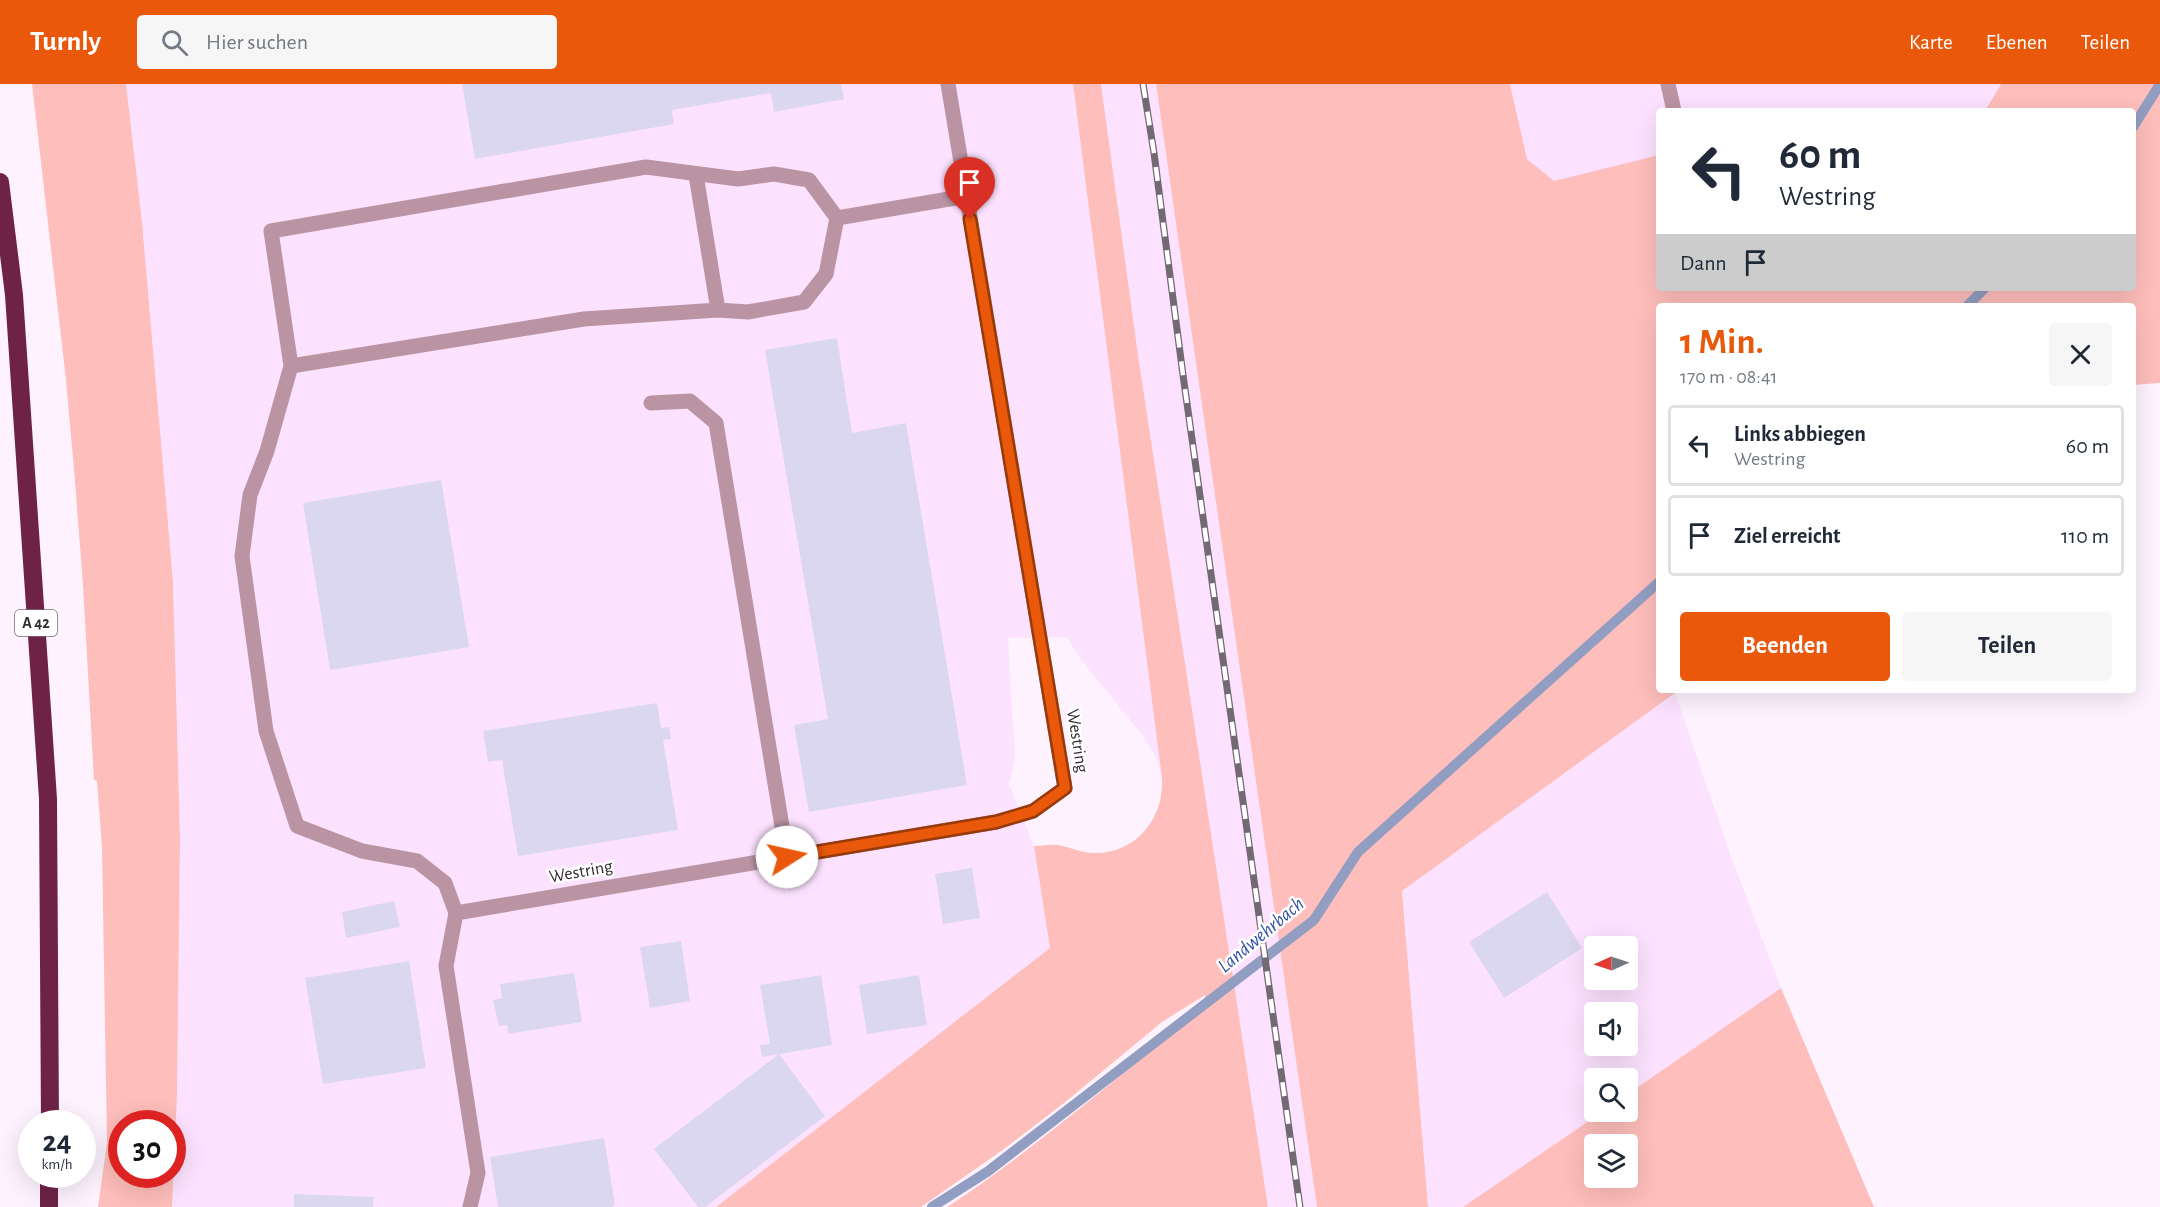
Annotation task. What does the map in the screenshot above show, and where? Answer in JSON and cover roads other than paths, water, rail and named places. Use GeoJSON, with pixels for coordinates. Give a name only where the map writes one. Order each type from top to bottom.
{"type":"FeatureCollection","features":[{"type":"Feature","properties":{"kind":"highway","name":"A 42"},"geometry":{"type":"LineString","coordinates":[[0,182],[14,295],[48,799],[50,1110]]}},
{"type":"Feature","properties":{"kind":"highway"},"geometry":{"type":"LineString","coordinates":[[49,1207],[50,1188]]}},
{"type":"Feature","properties":{"kind":"street","name":"Westring"},"geometry":{"type":"LineString","coordinates":[[456,913],[996,822],[1033,811],[1065,788],[948,84]]}},
{"type":"Feature","properties":{"kind":"street"},"geometry":{"type":"LineString","coordinates":[[1668,84],[1673,108]]}},
{"type":"Feature","properties":{"kind":"street"},"geometry":{"type":"LineString","coordinates":[[291,366],[584,319],[718,310],[748,312],[804,302],[826,274],[837,218],[809,180],[774,174],[738,179],[646,167],[271,231],[291,366],[267,452],[250,495],[242,556],[266,731],[297,826],[362,851],[417,861],[445,883],[456,913],[446,966],[478,1173],[470,1207]]}},
{"type":"Feature","properties":{"kind":"street"},"geometry":{"type":"LineString","coordinates":[[696,175],[718,310]]}},
{"type":"Feature","properties":{"kind":"street"},"geometry":{"type":"LineString","coordinates":[[837,218],[967,196]]}},
{"type":"Feature","properties":{"kind":"street"},"geometry":{"type":"LineString","coordinates":[[651,403],[690,401],[716,423],[787,857]]}},
{"type":"Feature","properties":{"kind":"waterway","name":"Landwehrbach"},"geometry":{"type":"LineString","coordinates":[[2136,122],[2160,84]]}},
{"type":"Feature","properties":{"kind":"waterway","name":"Landwehrbach"},"geometry":{"type":"LineString","coordinates":[[1970,303],[1982,291]]}},
{"type":"Feature","properties":{"kind":"waterway","name":"Landwehrbach"},"geometry":{"type":"LineString","coordinates":[[932,1207],[987,1172],[1314,920],[1358,852],[1656,585]]}},
{"type":"Feature","properties":{"kind":"railway"},"geometry":{"type":"LineString","coordinates":[[1143,84],[1300,1207]]}}]}
